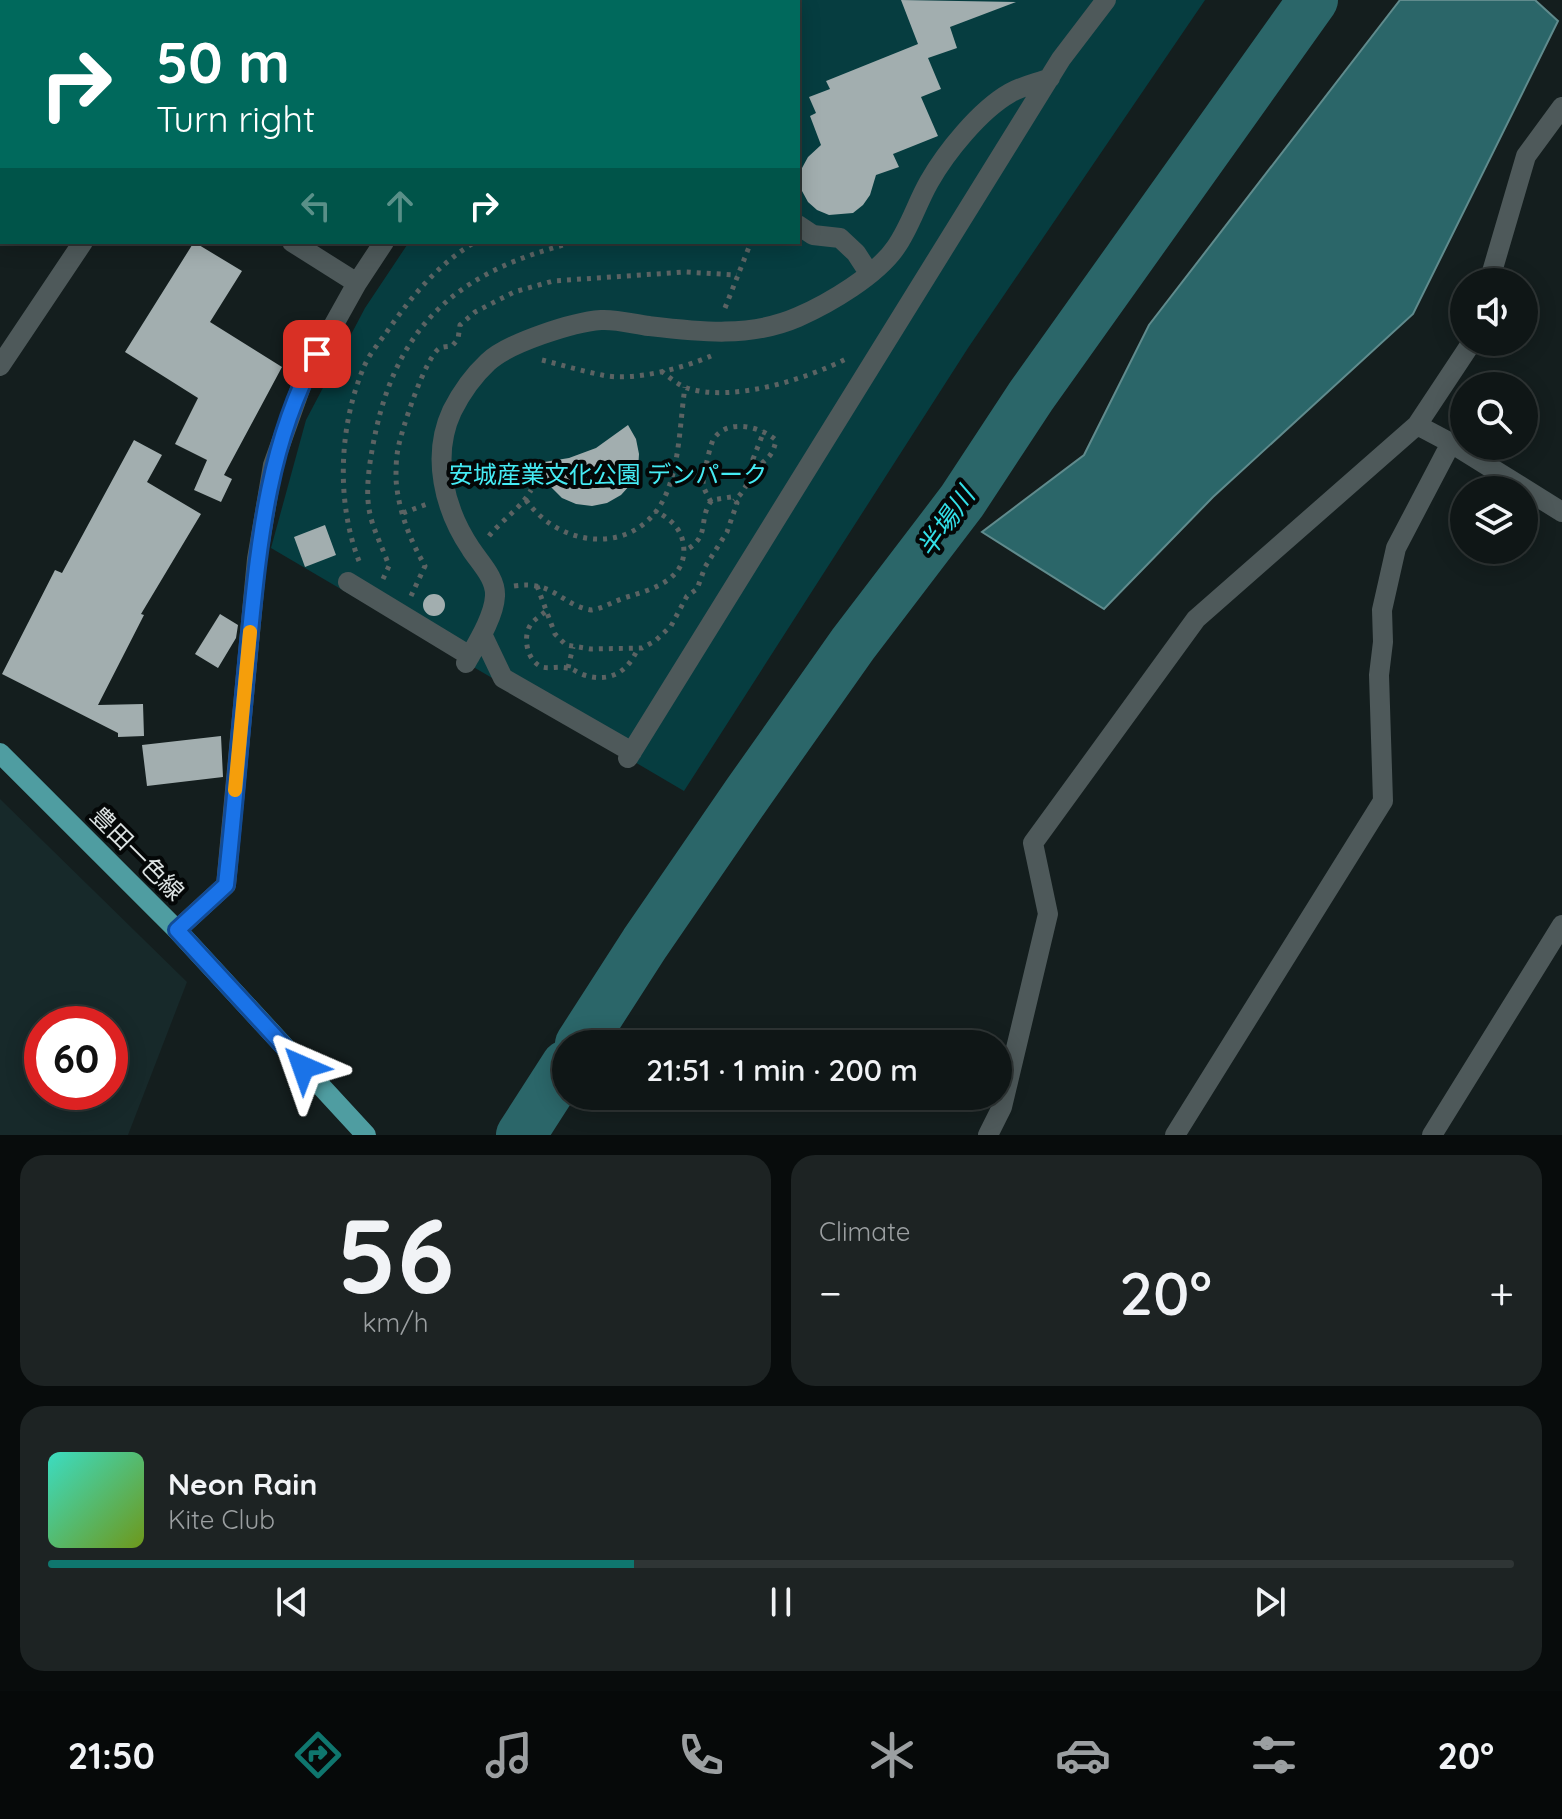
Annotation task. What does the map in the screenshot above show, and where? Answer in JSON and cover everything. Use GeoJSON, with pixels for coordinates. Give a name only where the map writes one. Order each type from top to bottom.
{"type":"FeatureCollection","features":[{"type":"Feature","properties":{"kind":"main road","name":"豊田一色線"},"geometry":{"type":"LineString","coordinates":[[0,753],[177,930],[366,1135]]}},
{"type":"Feature","properties":{"kind":"street"},"geometry":{"type":"LineString","coordinates":[[482,634],[503,678],[630,755],[1050,78],[1106,0]]}},
{"type":"Feature","properties":{"kind":"street"},"geometry":{"type":"LineString","coordinates":[[348,582],[468,660],[482,634],[495,597],[491,577],[454,518],[443,487],[441,461],[452,411],[467,386],[490,360],[562,327],[602,320],[708,331],[757,330],[799,316],[879,267],[897,246],[930,180],[957,142],[1010,93],[1050,78]]}},
{"type":"Feature","properties":{"kind":"street"},"geometry":{"type":"LineString","coordinates":[[1493,268],[1526,156],[1562,107]]}},
{"type":"Feature","properties":{"kind":"street"},"geometry":{"type":"LineString","coordinates":[[800,226],[813,235],[840,238],[856,253],[869,273]]}},
{"type":"Feature","properties":{"kind":"street"},"geometry":{"type":"LineString","coordinates":[[0,366],[82,244]]}},
{"type":"Feature","properties":{"kind":"street"},"geometry":{"type":"LineString","coordinates":[[295,244],[357,283]]}},
{"type":"Feature","properties":{"kind":"street"},"geometry":{"type":"LineString","coordinates":[[177,930],[226,885],[257,559],[273,465],[304,378],[383,244]]}},
{"type":"Feature","properties":{"kind":"street"},"geometry":{"type":"LineString","coordinates":[[988,1135],[1002,1107],[1048,914],[1033,843],[1196,619],[1417,425],[1463,356]]}},
{"type":"Feature","properties":{"kind":"street"},"geometry":{"type":"LineString","coordinates":[[1417,425],[1450,442]]}},
{"type":"Feature","properties":{"kind":"street"},"geometry":{"type":"LineString","coordinates":[[1175,1135],[1383,801],[1379,675],[1383,642],[1382,610],[1396,548],[1450,445]]}},
{"type":"Feature","properties":{"kind":"street"},"geometry":{"type":"LineString","coordinates":[[1478,460],[1562,512]]}},
{"type":"Feature","properties":{"kind":"street"},"geometry":{"type":"LineString","coordinates":[[1432,1135],[1562,925]]}},
{"type":"Feature","properties":{"kind":"path"},"geometry":{"type":"LineString","coordinates":[[348,582],[360,564],[344,494],[345,438],[363,367],[413,294],[449,259],[472,244]]}},
{"type":"Feature","properties":{"kind":"path"},"geometry":{"type":"LineString","coordinates":[[373,597],[389,566],[369,508],[372,448],[381,409],[396,369],[415,334],[448,300],[480,275],[519,258],[568,244]]}},
{"type":"Feature","properties":{"kind":"path"},"geometry":{"type":"LineString","coordinates":[[708,331],[725,307],[750,244]]}},
{"type":"Feature","properties":{"kind":"path"},"geometry":{"type":"LineString","coordinates":[[661,371],[685,387],[710,392],[749,389],[820,372],[884,343]]}},
{"type":"Feature","properties":{"kind":"path"},"geometry":{"type":"LineString","coordinates":[[511,349],[605,376],[678,368],[722,352]]}},
{"type":"Feature","properties":{"kind":"path"},"geometry":{"type":"LineString","coordinates":[[526,500],[535,513],[547,521],[587,540],[612,539],[636,530],[655,511],[666,494],[675,464],[685,387]]}},
{"type":"Feature","properties":{"kind":"path"},"geometry":{"type":"LineString","coordinates":[[711,502],[703,486],[712,442],[720,432],[731,427],[764,431],[776,440],[774,452],[734,501]]}},
{"type":"Feature","properties":{"kind":"path"},"geometry":{"type":"LineString","coordinates":[[758,468],[753,459],[764,431]]}},
{"type":"Feature","properties":{"kind":"path"},"geometry":{"type":"LineString","coordinates":[[476,556],[505,517],[526,500],[531,490]]}},
{"type":"Feature","properties":{"kind":"path"},"geometry":{"type":"LineString","coordinates":[[537,586],[555,634],[566,645],[638,648],[655,641],[671,626],[687,596],[697,589],[705,567],[735,513],[737,503],[731,497],[711,502],[707,507],[702,536],[695,545],[684,551]]}},
{"type":"Feature","properties":{"kind":"path"},"geometry":{"type":"LineString","coordinates":[[493,589],[526,584],[558,593],[582,608],[602,608],[671,578],[681,567],[684,551],[681,535],[665,515],[655,511]]}},
{"type":"Feature","properties":{"kind":"path"},"geometry":{"type":"LineString","coordinates":[[545,612],[532,623],[526,635],[527,648],[533,661],[540,666],[568,668],[582,675],[614,675],[631,664],[638,648]]}},
{"type":"Feature","properties":{"kind":"path"},"geometry":{"type":"LineString","coordinates":[[568,668],[573,647]]}},
{"type":"Feature","properties":{"kind":"shaded area"},"geometry":{"type":"Polygon","coordinates":[[[1400,0],[1535,0],[1558,21],[1413,314],[1213,497],[1104,609],[982,532],[1084,455],[1149,325],[1400,0]]]}},
{"type":"Feature","properties":{"kind":"shaded area"},"geometry":{"type":"Polygon","coordinates":[[[0,799],[187,982],[128,1135],[0,1135],[0,799]]]}},
{"type":"Feature","properties":{"kind":"green space","name":"安城産業文化公園 デンパーク"},"geometry":{"type":"Polygon","coordinates":[[[800,0],[1205,0],[968,348],[684,791],[271,548],[306,420],[365,308],[408,244],[800,244],[800,0]]]}},
{"type":"Feature","properties":{"kind":"building"},"geometry":{"type":"Polygon","coordinates":[[[901,0],[1016,2],[950,27],[957,48],[928,58],[941,89],[921,97],[938,136],[893,154],[899,167],[876,175],[870,195],[853,213],[829,215],[808,202],[802,191],[802,168],[821,145],[810,116],[816,113],[809,97],[830,89],[826,81],[918,44],[901,0]]]}},
{"type":"Feature","properties":{"kind":"building"},"geometry":{"type":"Polygon","coordinates":[[[193,244],[242,271],[210,322],[282,367],[224,475],[232,479],[221,502],[194,490],[207,460],[175,444],[198,398],[125,352],[193,244]]]}},
{"type":"Feature","properties":{"kind":"building"},"geometry":{"type":"Polygon","coordinates":[[[628,425],[636,439],[638,470],[621,495],[607,503],[592,506],[576,504],[562,498],[550,486],[538,463],[569,458],[596,448],[628,425]]]}},
{"type":"Feature","properties":{"kind":"building"},"geometry":{"type":"Polygon","coordinates":[[[134,440],[162,455],[147,482],[201,514],[141,614],[144,615],[98,705],[143,704],[144,736],[118,737],[118,733],[2,674],[55,570],[62,573],[134,440]]]}},
{"type":"Feature","properties":{"kind":"building"},"geometry":{"type":"Polygon","coordinates":[[[325,525],[336,555],[305,567],[294,537],[325,525]]]}},
{"type":"Feature","properties":{"kind":"building"},"geometry":{"type":"Polygon","coordinates":[[[434,594],[442,597],[445,605],[442,613],[434,616],[426,613],[423,605],[426,597],[434,594]]]}},
{"type":"Feature","properties":{"kind":"building"},"geometry":{"type":"Polygon","coordinates":[[[220,614],[238,625],[236,638],[218,668],[195,654],[220,614]]]}},
{"type":"Feature","properties":{"kind":"building"},"geometry":{"type":"Polygon","coordinates":[[[221,736],[223,777],[147,786],[142,745],[221,736]]]}},
{"type":"Feature","properties":{"kind":"waterway","name":"半場川"},"geometry":{"type":"LineString","coordinates":[[589,1030],[748,793],[853,644],[962,501],[1031,396],[1313,0]]}},
{"type":"Feature","properties":{"kind":"waterway","name":"半場川"},"geometry":{"type":"LineString","coordinates":[[521,1135],[552,1087]]}},
{"type":"Feature","properties":{"kind":"slow traffic"},"geometry":{"type":"LineString","coordinates":[[235,790],[250,632]]}},
{"type":"Feature","properties":{"kind":"route"},"geometry":{"type":"LineString","coordinates":[[303,1067],[177,930],[226,885],[257,559],[273,465],[304,378],[317,354]]}}]}
